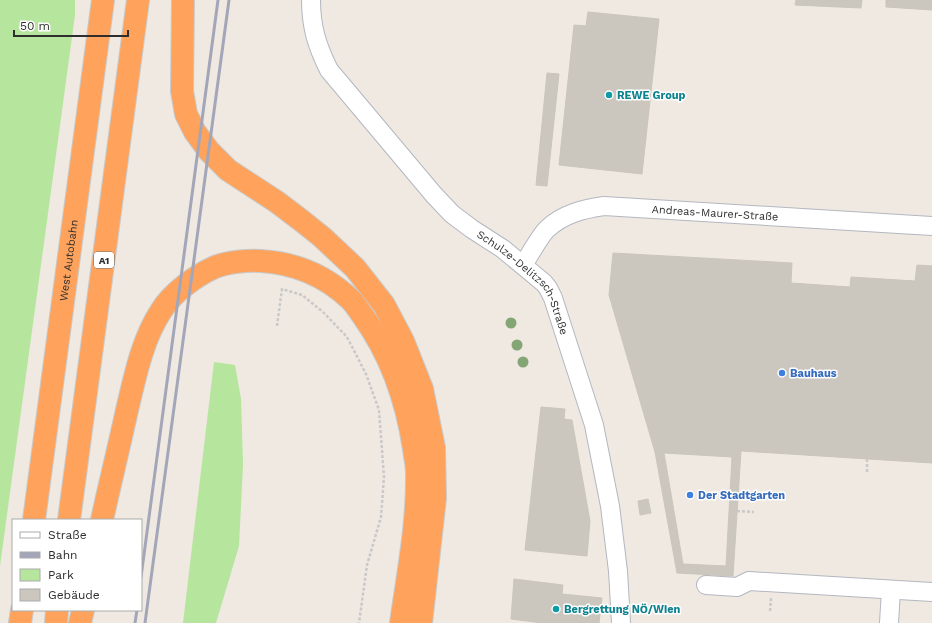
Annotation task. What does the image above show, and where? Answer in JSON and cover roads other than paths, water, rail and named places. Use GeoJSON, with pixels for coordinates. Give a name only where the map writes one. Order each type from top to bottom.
{"type":"FeatureCollection","features":[{"type":"Feature","properties":{"kind":"highway"},"geometry":{"type":"LineString","coordinates":[[91,0],[91,89]]}},
{"type":"Feature","properties":{"kind":"highway","name":"West Autobahn"},"geometry":{"type":"LineString","coordinates":[[34,519],[103,0]]}},
{"type":"Feature","properties":{"kind":"highway","name":"A1"},"geometry":{"type":"LineString","coordinates":[[69,519],[138,0]]}},
{"type":"Feature","properties":{"kind":"highway"},"geometry":{"type":"LineString","coordinates":[[183,0],[182,90],[186,114],[195,132],[209,152],[228,170],[277,202],[302,221],[322,237],[355,268],[384,305],[404,341],[422,389],[434,448],[435,498],[421,623]]}},
{"type":"Feature","properties":{"kind":"highway"},"geometry":{"type":"LineString","coordinates":[[102,519],[138,367],[149,333],[161,310],[177,292],[195,278],[216,267],[248,260],[278,262],[301,268],[332,285],[352,301],[373,330],[388,358],[401,392],[411,430],[417,471],[415,526],[401,623]]}},
{"type":"Feature","properties":{"kind":"highway"},"geometry":{"type":"LineString","coordinates":[[20,623],[22,611]]}},
{"type":"Feature","properties":{"kind":"highway"},"geometry":{"type":"LineString","coordinates":[[56,623],[57,611]]}},
{"type":"Feature","properties":{"kind":"highway"},"geometry":{"type":"LineString","coordinates":[[80,623],[82,611]]}},
{"type":"Feature","properties":{"kind":"street","name":"Schulze-Delitzsch-Straße"},"geometry":{"type":"LineString","coordinates":[[310,0],[313,28],[317,45],[329,70],[434,195],[452,214],[503,249],[523,265],[544,283],[553,298],[594,425],[610,506],[618,571],[621,623]]}},
{"type":"Feature","properties":{"kind":"street","name":"Andreas-Maurer-Straße"},"geometry":{"type":"LineString","coordinates":[[523,265],[547,230],[567,215],[586,208],[604,206],[932,226]]}},
{"type":"Feature","properties":{"kind":"street"},"geometry":{"type":"LineString","coordinates":[[706,585],[737,587],[749,581],[932,592]]}},
{"type":"Feature","properties":{"kind":"street"},"geometry":{"type":"LineString","coordinates":[[889,623],[891,590]]}},
{"type":"Feature","properties":{"kind":"railway"},"geometry":{"type":"LineString","coordinates":[[142,570],[218,0]]}},
{"type":"Feature","properties":{"kind":"railway"},"geometry":{"type":"LineString","coordinates":[[145,623],[229,0]]}},
{"type":"Feature","properties":{"kind":"railway"},"geometry":{"type":"LineString","coordinates":[[135,623],[137,611]]}},
{"type":"Feature","properties":{"kind":"place","name":"REWE Group"},"geometry":{"type":"Point","coordinates":[609,95]}},
{"type":"Feature","properties":{"kind":"place","name":"Bauhaus"},"geometry":{"type":"Point","coordinates":[782,373]}},
{"type":"Feature","properties":{"kind":"place","name":"Der Stadtgarten"},"geometry":{"type":"Point","coordinates":[690,495]}},
{"type":"Feature","properties":{"kind":"place","name":"Bergrettung NÖ/Wien"},"geometry":{"type":"Point","coordinates":[556,609]}}]}
